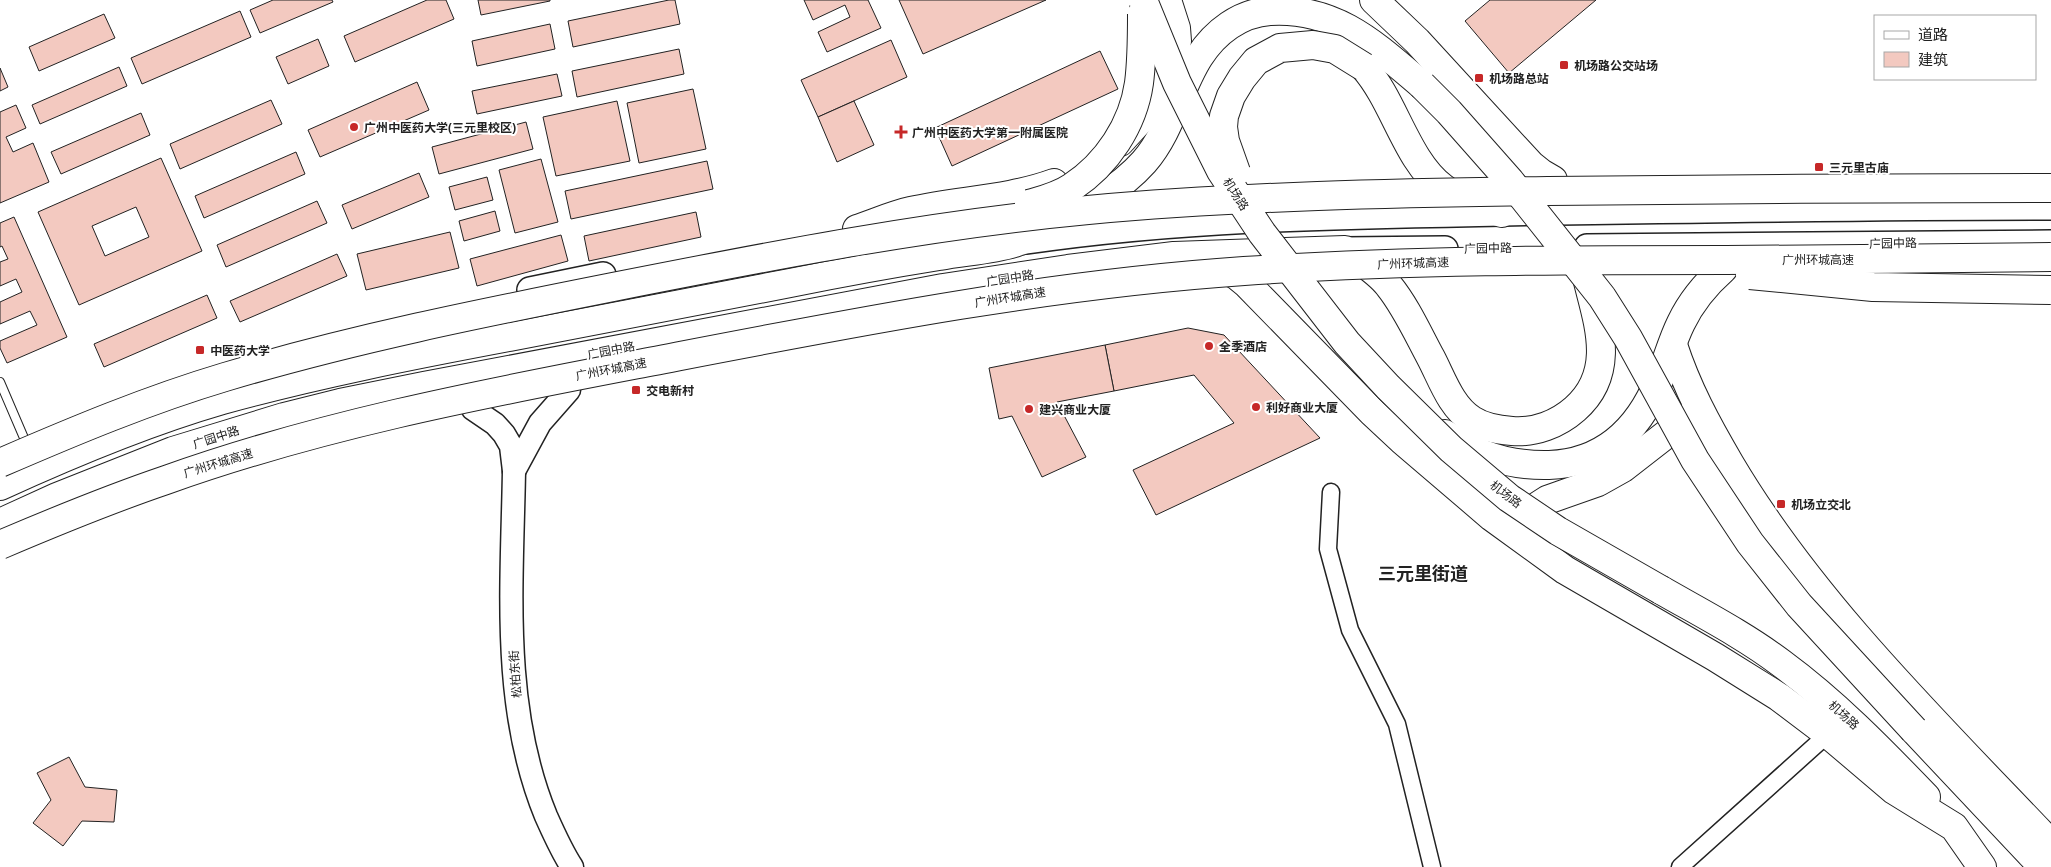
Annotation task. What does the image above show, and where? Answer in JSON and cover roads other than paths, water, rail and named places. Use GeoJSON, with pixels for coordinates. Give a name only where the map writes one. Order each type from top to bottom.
{"type":"FeatureCollection","features":[{"type":"Feature","properties":{"kind":"highway"},"geometry":{"type":"LineString","coordinates":[[857,229],[1029,204],[1071,188],[1110,153],[1124,131],[1139,85],[1142,55],[1143,0]]}},
{"type":"Feature","properties":{"kind":"highway","name":"机场路"},"geometry":{"type":"LineString","coordinates":[[1143,0],[1162,50],[1209,149],[1233,191],[1262,233],[1347,343],[1388,388],[1451,449],[1509,498],[1558,531],[1748,640],[1812,687],[1874,743],[1954,827],[1997,867]]}},
{"type":"Feature","properties":{"kind":"highway"},"geometry":{"type":"LineString","coordinates":[[857,229],[910,211],[1027,193],[1056,183],[1089,166],[1117,145],[1151,108],[1159,94],[1168,73],[1177,41],[1176,28],[1167,0]]}},
{"type":"Feature","properties":{"kind":"highway"},"geometry":{"type":"LineString","coordinates":[[1335,0],[1422,85],[1487,154],[1587,276],[1613,313],[1704,475],[1750,543],[1825,634],[2043,867]]}},
{"type":"Feature","properties":{"kind":"highway"},"geometry":{"type":"LineString","coordinates":[[1380,1],[1531,165],[1553,180]]}},
{"type":"Feature","properties":{"kind":"highway"},"geometry":{"type":"LineString","coordinates":[[0,486],[118,436],[220,401],[326,374],[616,316],[1019,242],[1090,205],[1122,182],[1144,162],[1164,133],[1196,62],[1213,39],[1228,26],[1251,14],[1280,10],[1323,16],[1362,37],[1422,85]]}},
{"type":"Feature","properties":{"kind":"highway"},"geometry":{"type":"LineString","coordinates":[[1262,233],[1232,162],[1223,127],[1224,116],[1231,96],[1242,78],[1256,62],[1280,48],[1313,45],[1335,49],[1364,67],[1377,82],[1414,153],[1436,182],[1462,199],[1502,213]]}},
{"type":"Feature","properties":{"kind":"highway"},"geometry":{"type":"LineString","coordinates":[[0,463],[76,430],[156,400],[220,378],[327,348],[508,307],[733,263],[917,232],[1003,220],[1172,203],[1289,196],[1655,189],[2051,188]]}},
{"type":"Feature","properties":{"kind":"highway"},"geometry":{"type":"LineString","coordinates":[[1345,250],[1388,284],[1414,327],[1451,398],[1458,407],[1472,420],[1485,427],[1518,432],[1553,424],[1575,408],[1589,391],[1596,377],[1601,358],[1602,342],[1587,276]]}},
{"type":"Feature","properties":{"kind":"highway","name":"广园中路"},"geometry":{"type":"LineString","coordinates":[[0,523],[114,473],[190,445],[321,407],[424,386],[943,288],[1076,267],[1174,256],[1345,250]]}},
{"type":"Feature","properties":{"kind":"highway"},"geometry":{"type":"LineString","coordinates":[[1174,256],[1205,262],[1236,275],[1402,440],[1492,517],[1565,570],[1699,647],[1779,697],[1828,734],[1894,790],[1954,827],[1982,867]]}},
{"type":"Feature","properties":{"kind":"highway","name":"广州环城高速"},"geometry":{"type":"LineString","coordinates":[[4,552],[96,506],[168,478],[338,428],[508,389],[860,322],[1056,290],[1240,271],[1474,261],[2051,258]]}},
{"type":"Feature","properties":{"kind":"highway"},"geometry":{"type":"LineString","coordinates":[[1610,259],[1873,287],[2051,290]]}},
{"type":"Feature","properties":{"kind":"highway"},"geometry":{"type":"LineString","coordinates":[[1419,417],[1478,454],[1512,463],[1537,465],[1565,464],[1590,457],[1614,443],[1639,418],[1651,400],[1680,323],[1707,283],[1723,269]]}},
{"type":"Feature","properties":{"kind":"highway"},"geometry":{"type":"LineString","coordinates":[[1673,345],[1680,369],[1698,409],[1749,496],[1809,578],[1856,635],[1915,700],[2051,844]]}},
{"type":"Feature","properties":{"kind":"highway"},"geometry":{"type":"LineString","coordinates":[[1513,532],[1533,509],[1547,500],[1598,482],[1623,468],[1698,409]]}},
{"type":"Feature","properties":{"kind":"main road"},"geometry":{"type":"LineString","coordinates":[[1553,180],[1625,182],[2051,181]]}},
{"type":"Feature","properties":{"kind":"main road"},"geometry":{"type":"LineString","coordinates":[[1553,180],[1650,210],[1704,181],[1784,209]]}},
{"type":"Feature","properties":{"kind":"main road"},"geometry":{"type":"LineString","coordinates":[[1933,207],[1977,182]]}},
{"type":"Feature","properties":{"kind":"main road"},"geometry":{"type":"LineString","coordinates":[[1019,242],[1140,226],[1361,215],[1650,210],[2051,207]]}},
{"type":"Feature","properties":{"kind":"main road"},"geometry":{"type":"LineString","coordinates":[[0,449],[152,389],[305,343],[432,311],[566,282],[857,229]]}},
{"type":"Feature","properties":{"kind":"main road"},"geometry":{"type":"LineString","coordinates":[[778,242],[828,276]]}},
{"type":"Feature","properties":{"kind":"main road"},"geometry":{"type":"LineString","coordinates":[[1934,242],[1986,272]]}},
{"type":"Feature","properties":{"kind":"main road","name":"广园中路"},"geometry":{"type":"LineString","coordinates":[[1345,250],[1934,242],[2051,243]]}},
{"type":"Feature","properties":{"kind":"main road"},"geometry":{"type":"LineString","coordinates":[[1723,269],[1794,244]]}},
{"type":"Feature","properties":{"kind":"main road"},"geometry":{"type":"LineString","coordinates":[[616,316],[662,264]]}},
{"type":"Feature","properties":{"kind":"main road"},"geometry":{"type":"LineString","coordinates":[[1723,269],[2051,271]]}},
{"type":"Feature","properties":{"kind":"main road"},"geometry":{"type":"LineString","coordinates":[[4,552],[216,476],[362,435],[473,410],[729,359],[996,311],[1067,301],[1247,284]]}},
{"type":"Feature","properties":{"kind":"main road"},"geometry":{"type":"LineString","coordinates":[[900,328],[943,288]]}},
{"type":"Feature","properties":{"kind":"main road"},"geometry":{"type":"LineString","coordinates":[[729,359],[796,316]]}},
{"type":"Feature","properties":{"kind":"main road"},"geometry":{"type":"LineString","coordinates":[[570,390],[606,363],[645,344]]}},
{"type":"Feature","properties":{"kind":"main road"},"geometry":{"type":"LineString","coordinates":[[424,386],[473,410]]}},
{"type":"Feature","properties":{"kind":"street"},"geometry":{"type":"LineString","coordinates":[[514,471],[540,423],[570,390]]}},
{"type":"Feature","properties":{"kind":"street","name":"松柏东街"},"geometry":{"type":"LineString","coordinates":[[473,410],[495,424],[511,446],[514,471],[512,657],[517,707],[524,749],[538,797],[572,867]]}},
{"type":"Feature","properties":{"kind":"street"},"geometry":{"type":"LineString","coordinates":[[1331,492],[1328,549],[1350,630],[1397,724],[1432,867]]}},
{"type":"Feature","properties":{"kind":"street"},"geometry":{"type":"LineString","coordinates":[[1680,867],[1828,734]]}},
{"type":"Feature","properties":{"kind":"lane"},"geometry":{"type":"LineString","coordinates":[[0,382],[24,438]]}},
{"type":"Feature","properties":{"kind":"place","name":"机场路公交站场"},"geometry":{"type":"Point","coordinates":[1564,65]}},
{"type":"Feature","properties":{"kind":"place","name":"机场路总站"},"geometry":{"type":"Point","coordinates":[1479,78]}},
{"type":"Feature","properties":{"kind":"place","name":"广州中医药大学(三元里校区)"},"geometry":{"type":"Point","coordinates":[354,127]}},
{"type":"Feature","properties":{"kind":"place","name":"广州中医药大学第一附属医院"},"geometry":{"type":"Point","coordinates":[901,132]}},
{"type":"Feature","properties":{"kind":"place","name":"三元里古庙"},"geometry":{"type":"Point","coordinates":[1819,167]}},
{"type":"Feature","properties":{"kind":"place","name":"全季酒店"},"geometry":{"type":"Point","coordinates":[1209,346]}},
{"type":"Feature","properties":{"kind":"place","name":"中医药大学"},"geometry":{"type":"Point","coordinates":[200,350]}},
{"type":"Feature","properties":{"kind":"place","name":"交电新村"},"geometry":{"type":"Point","coordinates":[636,390]}},
{"type":"Feature","properties":{"kind":"place","name":"利好商业大厦"},"geometry":{"type":"Point","coordinates":[1256,407]}},
{"type":"Feature","properties":{"kind":"place","name":"建兴商业大厦"},"geometry":{"type":"Point","coordinates":[1029,409]}},
{"type":"Feature","properties":{"kind":"place","name":"机场立交北"},"geometry":{"type":"Point","coordinates":[1781,504]}},
{"type":"Feature","properties":{"kind":"district","name":"三元里街道"},"geometry":{"type":"Point","coordinates":[1423,573]}}]}
